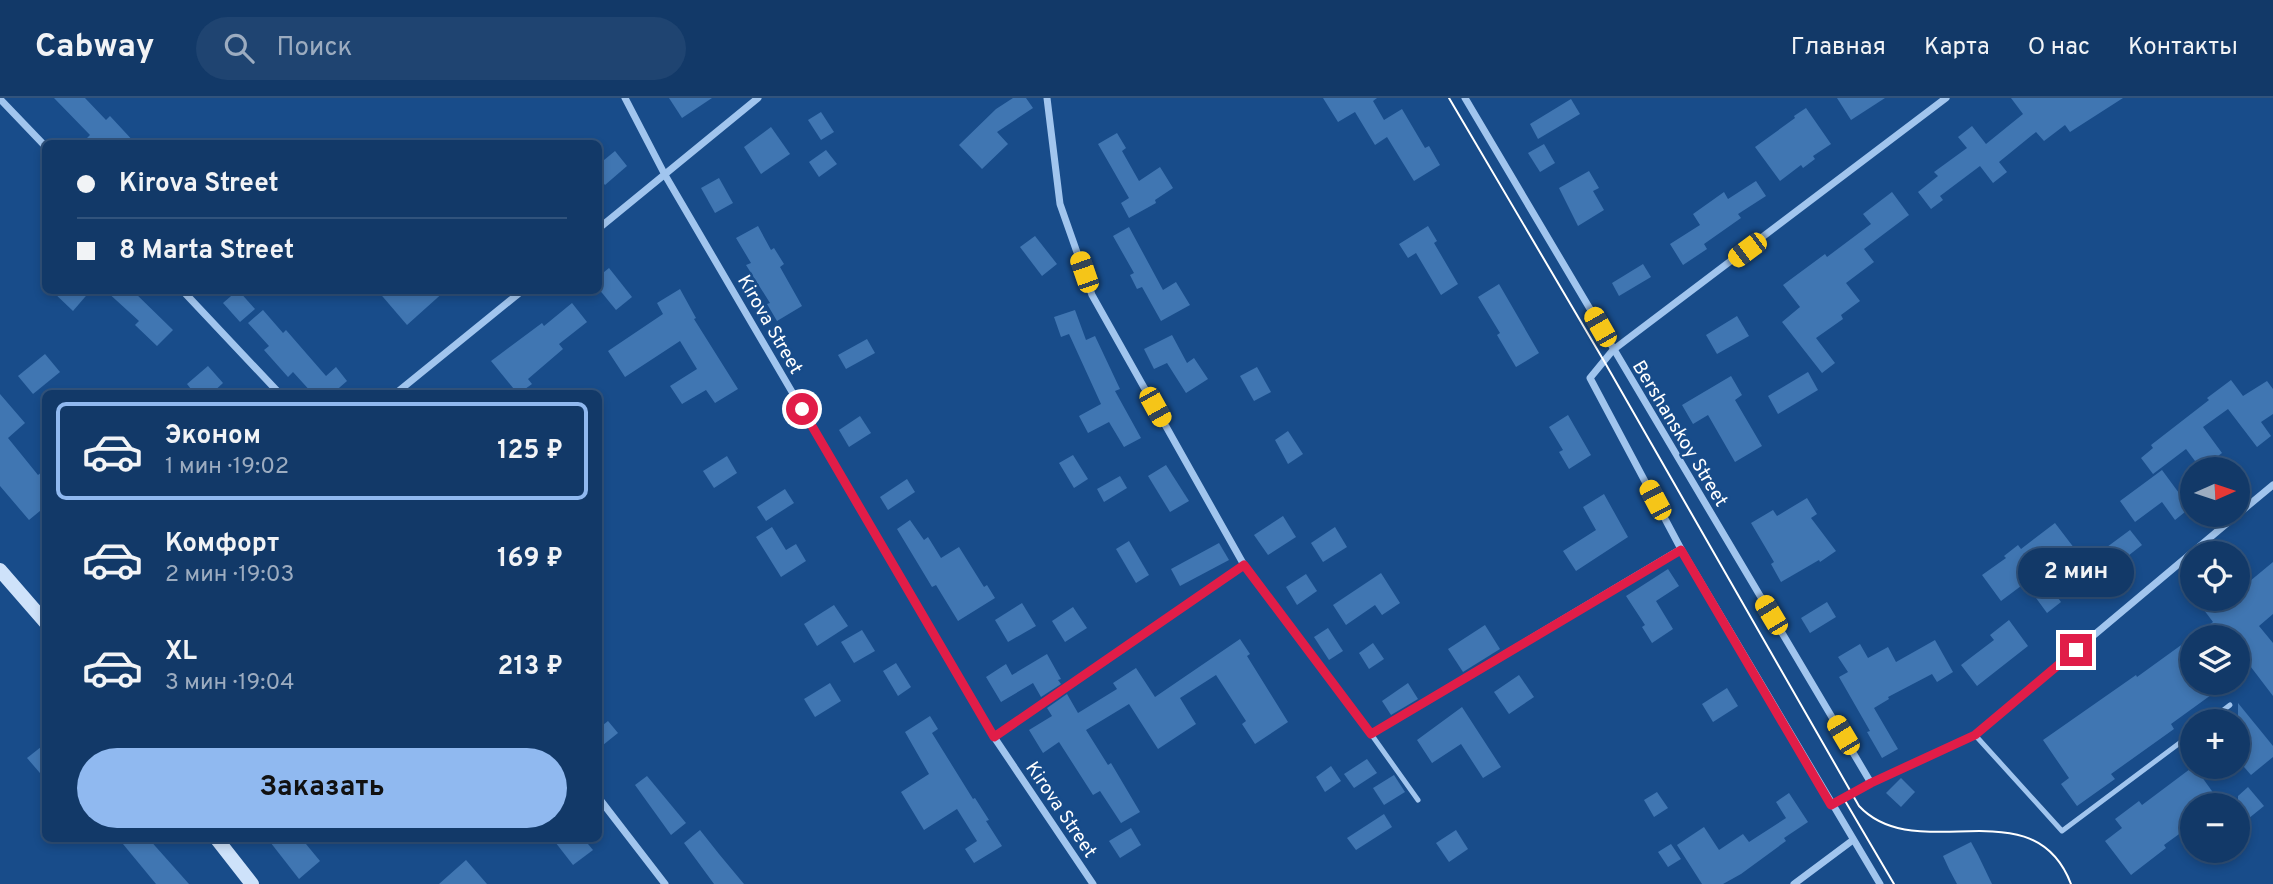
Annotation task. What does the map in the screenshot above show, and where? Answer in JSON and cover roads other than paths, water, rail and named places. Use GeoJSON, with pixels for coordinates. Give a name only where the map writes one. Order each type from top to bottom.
{"type":"FeatureCollection","features":[{"type":"Feature","properties":{"kind":"main road"},"geometry":{"type":"LineString","coordinates":[[0,570],[42,618]]}},
{"type":"Feature","properties":{"kind":"main road"},"geometry":{"type":"LineString","coordinates":[[219,842],[252,884]]}},
{"type":"Feature","properties":{"kind":"street","name":"Kirova Street"},"geometry":{"type":"LineString","coordinates":[[625,98],[666,175],[994,737],[1093,884]]}},
{"type":"Feature","properties":{"kind":"street"},"geometry":{"type":"LineString","coordinates":[[602,226],[758,98]]}},
{"type":"Feature","properties":{"kind":"street"},"geometry":{"type":"LineString","coordinates":[[1047,98],[1060,204],[1092,295],[1244,565],[1371,734],[1681,550]]}},
{"type":"Feature","properties":{"kind":"street","name":"Bershanskoy Street"},"geometry":{"type":"LineString","coordinates":[[1465,98],[1871,783]]}},
{"type":"Feature","properties":{"kind":"street"},"geometry":{"type":"LineString","coordinates":[[1880,884],[1681,550],[1590,378],[1614,351],[1947,98]]}},
{"type":"Feature","properties":{"kind":"street"},"geometry":{"type":"LineString","coordinates":[[0,99],[42,143]]}},
{"type":"Feature","properties":{"kind":"street"},"geometry":{"type":"LineString","coordinates":[[186,294],[276,390]]}},
{"type":"Feature","properties":{"kind":"street"},"geometry":{"type":"LineString","coordinates":[[400,390],[518,294]]}},
{"type":"Feature","properties":{"kind":"street"},"geometry":{"type":"LineString","coordinates":[[2250,504],[2273,485]]}},
{"type":"Feature","properties":{"kind":"street"},"geometry":{"type":"LineString","coordinates":[[1831,805],[1871,783],[1975,735],[2223,527]]}},
{"type":"Feature","properties":{"kind":"street"},"geometry":{"type":"LineString","coordinates":[[994,737],[1244,565]]}},
{"type":"Feature","properties":{"kind":"street"},"geometry":{"type":"LineString","coordinates":[[602,802],[666,884]]}},
{"type":"Feature","properties":{"kind":"street"},"geometry":{"type":"LineString","coordinates":[[1794,884],[1853,840]]}},
{"type":"Feature","properties":{"kind":"lane"},"geometry":{"type":"LineString","coordinates":[[2225,709],[2230,705]]}},
{"type":"Feature","properties":{"kind":"lane"},"geometry":{"type":"LineString","coordinates":[[1371,734],[1418,800]]}},
{"type":"Feature","properties":{"kind":"lane"},"geometry":{"type":"LineString","coordinates":[[1975,735],[2062,831],[2180,743]]}},
{"type":"Feature","properties":{"kind":"tram line"},"geometry":{"type":"LineString","coordinates":[[1449,98],[1604,361],[1859,806],[1883,823],[1911,830],[2003,832],[2030,839],[2053,855],[2071,884]]}},
{"type":"Feature","properties":{"kind":"tram line"},"geometry":{"type":"LineString","coordinates":[[1844,799],[1894,884]]}}]}
